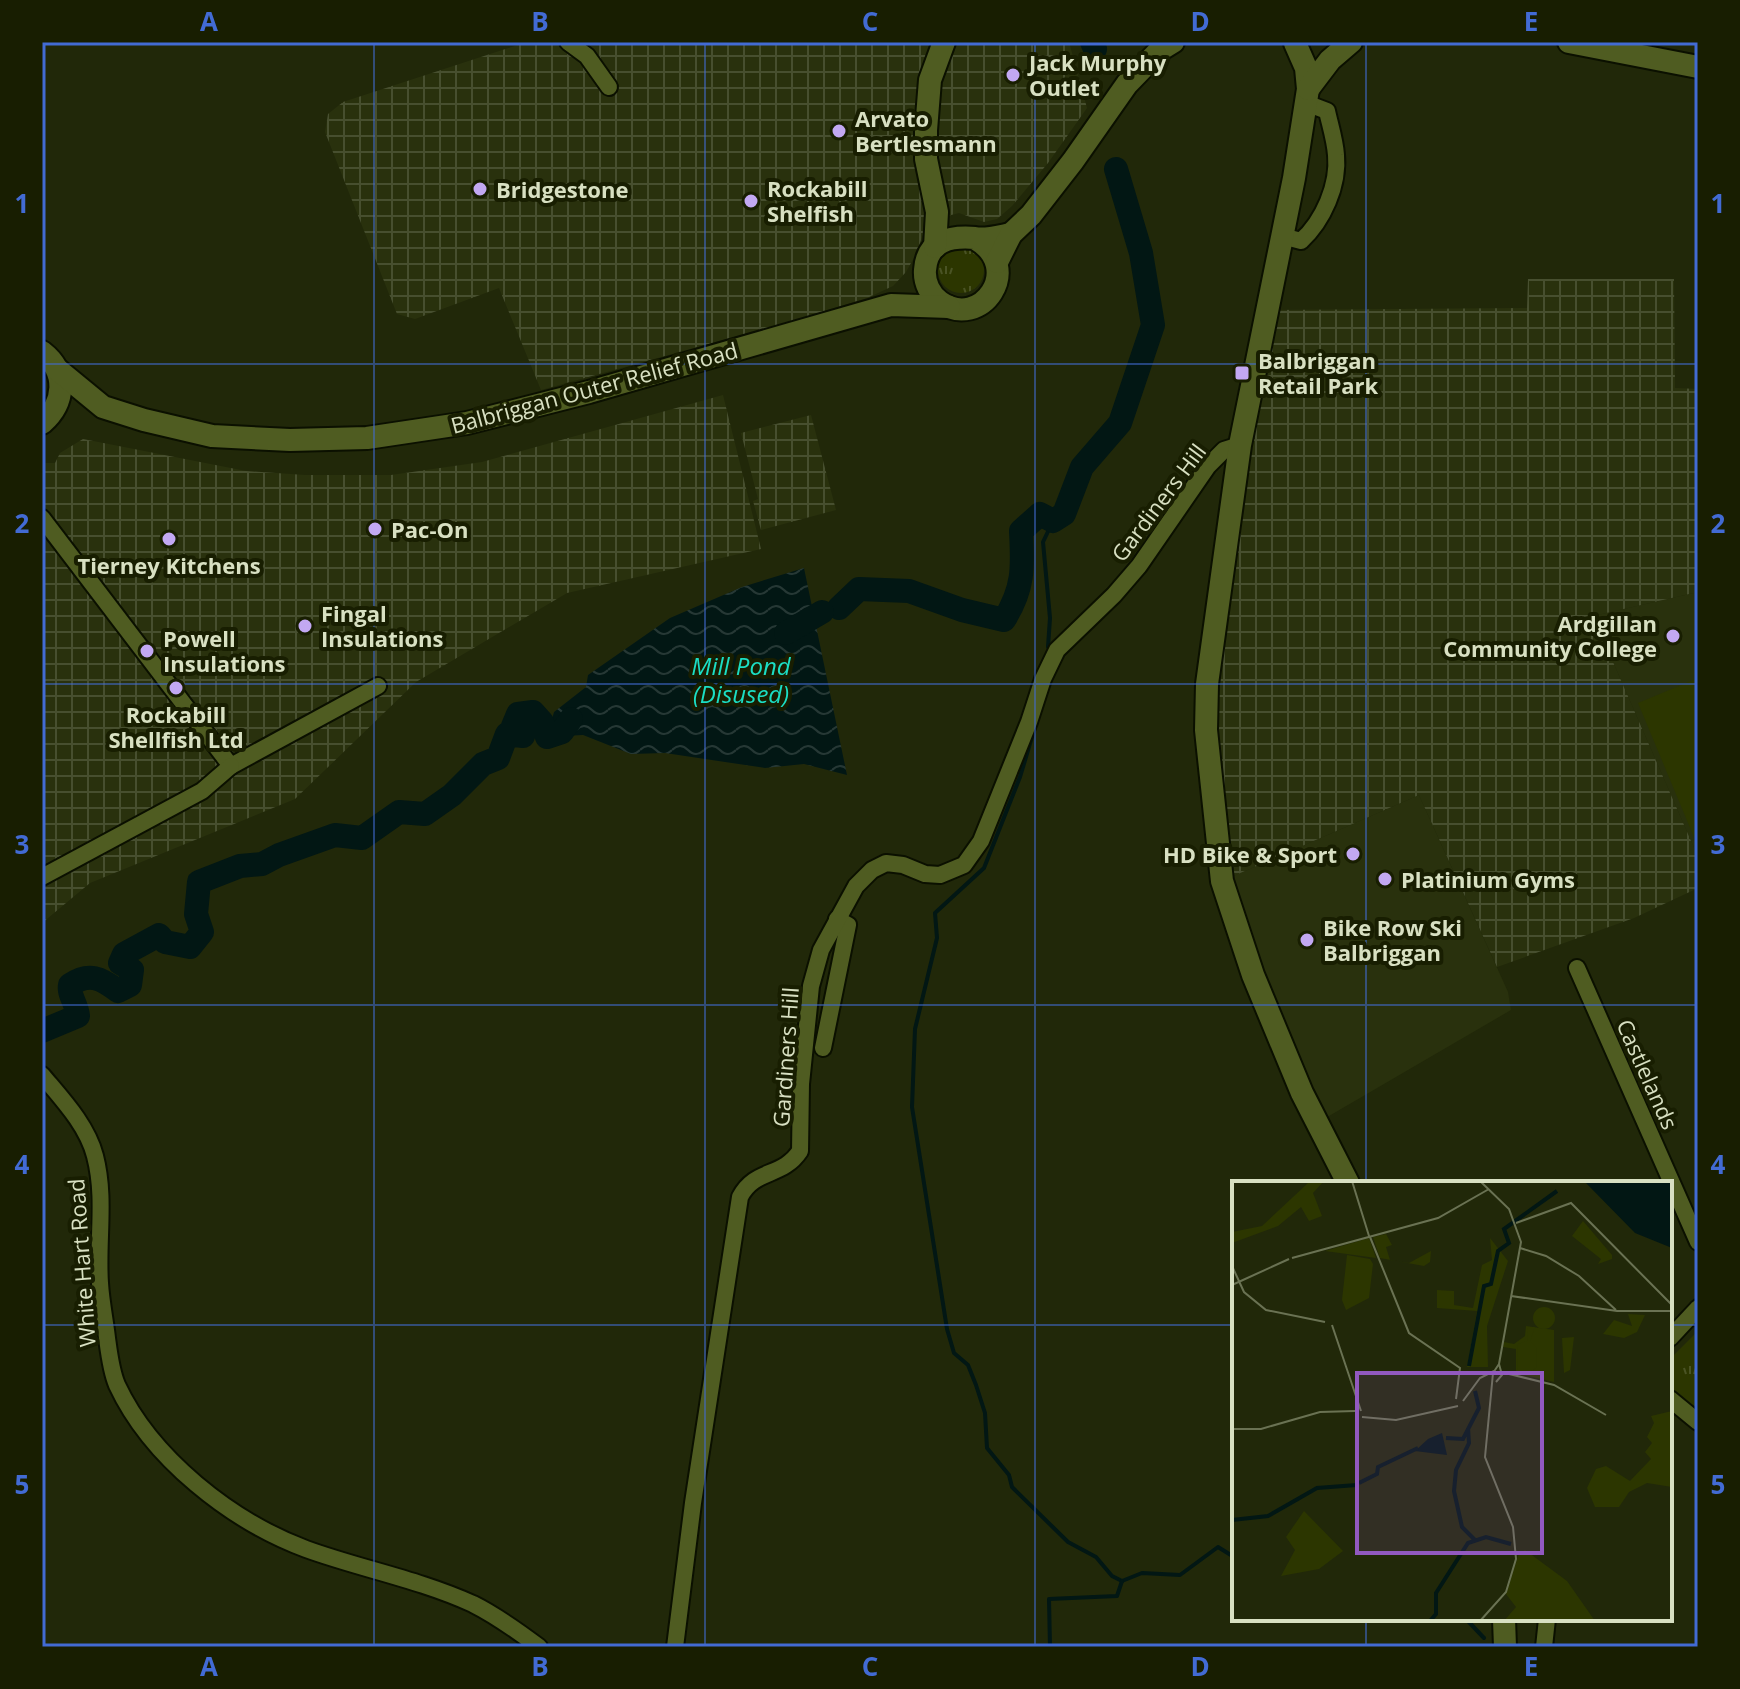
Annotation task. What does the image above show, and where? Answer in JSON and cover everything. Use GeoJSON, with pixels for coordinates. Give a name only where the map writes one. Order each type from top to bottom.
{"type":"FeatureCollection","features":[{"type":"Feature","properties":{"kind":"street"},"geometry":{"type":"LineString","coordinates":[[568,42],[587,56],[609,87]]}},
{"type":"Feature","properties":{"kind":"street"},"geometry":{"type":"LineString","coordinates":[[935,247],[937,212],[926,159],[926,130],[930,80],[944,42]]}},
{"type":"Feature","properties":{"kind":"street"},"geometry":{"type":"LineString","coordinates":[[1011,234],[945,240],[935,247],[925,269],[931,293],[949,307],[972,307],[991,295],[996,285],[997,262],[1011,234],[1031,215],[1073,161],[1127,84],[1160,50],[1173,42]]}},
{"type":"Feature","properties":{"kind":"street"},"geometry":{"type":"LineString","coordinates":[[1294,42],[1318,52],[1347,45]]}},
{"type":"Feature","properties":{"kind":"street"},"geometry":{"type":"LineString","coordinates":[[1294,42],[1306,68],[1307,96],[1240,445],[1207,684],[1209,759],[1222,881],[1258,987],[1302,1093],[1347,1181]]}},
{"type":"Feature","properties":{"kind":"street"},"geometry":{"type":"LineString","coordinates":[[1569,42],[1698,67]]}},
{"type":"Feature","properties":{"kind":"street"},"geometry":{"type":"LineString","coordinates":[[1307,96],[1330,60],[1347,45]]}},
{"type":"Feature","properties":{"kind":"street"},"geometry":{"type":"LineString","coordinates":[[1282,236],[1301,241],[1311,232],[1326,207],[1335,176],[1336,154],[1327,111],[1307,96]]}},
{"type":"Feature","properties":{"kind":"street"},"geometry":{"type":"LineString","coordinates":[[937,212],[992,252],[997,262]]}},
{"type":"Feature","properties":{"kind":"street"},"geometry":{"type":"LineString","coordinates":[[891,305],[925,269]]}},
{"type":"Feature","properties":{"kind":"street","name":"Balbriggan Outer Relief Road"},"geometry":{"type":"LineString","coordinates":[[47,356],[103,407],[144,420],[212,436],[290,440],[367,438],[467,423],[574,396],[891,305],[949,307]]}},
{"type":"Feature","properties":{"kind":"street"},"geometry":{"type":"LineString","coordinates":[[47,356],[61,393],[48,417]]}},
{"type":"Feature","properties":{"kind":"street","name":"Balbriggan Outer Relief Road"},"geometry":{"type":"LineString","coordinates":[[48,417],[103,407]]}},
{"type":"Feature","properties":{"kind":"street","name":"Gardiners Hill"},"geometry":{"type":"LineString","coordinates":[[675,1647],[693,1503],[740,1197],[746,1185],[757,1177],[781,1170],[792,1163],[800,1151],[801,1084],[811,986],[821,950],[856,886],[872,870],[886,863],[940,875],[964,865],[981,841],[1054,654],[1139,566],[1208,466],[1224,450],[1240,445]]}},
{"type":"Feature","properties":{"kind":"street"},"geometry":{"type":"LineString","coordinates":[[42,518],[231,766]]}},
{"type":"Feature","properties":{"kind":"street"},"geometry":{"type":"LineString","coordinates":[[42,877],[202,791],[231,766],[378,686]]}},
{"type":"Feature","properties":{"kind":"street"},"geometry":{"type":"LineString","coordinates":[[823,1048],[848,925],[837,919]]}},
{"type":"Feature","properties":{"kind":"street","name":"Castlelands"},"geometry":{"type":"LineString","coordinates":[[1577,968],[1671,1181]]}},
{"type":"Feature","properties":{"kind":"street","name":"White Hart Road"},"geometry":{"type":"LineString","coordinates":[[42,1075],[81,1125],[95,1155],[101,1210],[100,1283],[109,1355],[116,1383],[129,1407],[162,1452],[212,1496],[253,1525],[306,1549],[414,1580],[477,1606],[539,1647]]}},
{"type":"Feature","properties":{"kind":"street","name":"Castlelands"},"geometry":{"type":"LineString","coordinates":[[1672,1183],[1698,1242]]}},
{"type":"Feature","properties":{"kind":"street"},"geometry":{"type":"LineString","coordinates":[[1672,1336],[1698,1308]]}},
{"type":"Feature","properties":{"kind":"street"},"geometry":{"type":"LineString","coordinates":[[1672,1401],[1698,1422]]}},
{"type":"Feature","properties":{"kind":"street"},"geometry":{"type":"LineString","coordinates":[[1504,1621],[1505,1647]]}},
{"type":"Feature","properties":{"kind":"street"},"geometry":{"type":"LineString","coordinates":[[1544,1647],[1547,1621]]}},
{"type":"Feature","properties":{"kind":"shaded area"},"geometry":{"type":"Polygon","coordinates":[[[527,42],[1069,42],[1087,108],[1048,163],[997,219],[984,222],[959,213],[924,222],[917,252],[906,272],[893,286],[867,298],[789,322],[541,390],[499,288],[415,319],[397,314],[325,132],[328,114],[343,102],[527,42]]]}},
{"type":"Feature","properties":{"kind":"shaded area"},"geometry":{"type":"Polygon","coordinates":[[[1528,279],[1674,279],[1675,388],[1698,389],[1698,592],[1593,616],[1698,857],[1698,888],[1634,918],[1497,967],[1419,795],[1222,881],[1206,730],[1267,310],[1527,308],[1528,279]]]}},
{"type":"Feature","properties":{"kind":"shaded area"},"geometry":{"type":"Polygon","coordinates":[[[723,395],[761,549],[567,593],[416,682],[295,799],[90,883],[42,923],[42,463],[55,463],[60,453],[83,439],[246,471],[391,475],[482,462],[723,395]]]}},
{"type":"Feature","properties":{"kind":"shaded area"},"geometry":{"type":"Polygon","coordinates":[[[811,415],[836,510],[761,530],[753,501],[758,499],[741,433],[811,415]]]}},
{"type":"Feature","properties":{"kind":"shaded area"},"geometry":{"type":"Polygon","coordinates":[[[1698,592],[1698,857],[1593,616],[1698,592]]]}},
{"type":"Feature","properties":{"kind":"shaded area"},"geometry":{"type":"Polygon","coordinates":[[[1419,795],[1508,992],[1511,1010],[1317,1123],[1222,881],[1419,795]]]}},
{"type":"Feature","properties":{"kind":"green space"},"geometry":{"type":"Polygon","coordinates":[[[961,247],[977,254],[984,270],[977,286],[961,293],[945,286],[938,270],[945,254],[961,247]]]}},
{"type":"Feature","properties":{"kind":"green space"},"geometry":{"type":"Polygon","coordinates":[[[1698,678],[1698,847],[1638,703],[1698,678]]]}},
{"type":"Feature","properties":{"kind":"green space"},"geometry":{"type":"Polygon","coordinates":[[[1698,1331],[1698,1415],[1672,1391],[1672,1357],[1698,1331]]]}},
{"type":"Feature","properties":{"kind":"water","name":"Mill Pond (Disused)"},"geometry":{"type":"Polygon","coordinates":[[[804,568],[847,775],[804,764],[765,768],[665,753],[631,754],[583,735],[547,737],[554,712],[586,687],[588,675],[670,618],[742,587],[804,568]]]}},
{"type":"Feature","properties":{"kind":"waterway"},"geometry":{"type":"LineString","coordinates":[[1092,42],[1095,49]]}},
{"type":"Feature","properties":{"kind":"waterway"},"geometry":{"type":"LineString","coordinates":[[839,608],[859,589],[909,591],[962,610],[1004,620],[1021,577],[1021,531],[1040,514],[1053,521],[1064,514],[1082,467],[1120,423],[1153,325],[1141,253],[1116,169]]}},
{"type":"Feature","properties":{"kind":"waterway"},"geometry":{"type":"LineString","coordinates":[[1052,652],[1048,647],[1050,618],[1043,542],[1053,521]]}},
{"type":"Feature","properties":{"kind":"waterway"},"geometry":{"type":"LineString","coordinates":[[786,633],[822,612]]}},
{"type":"Feature","properties":{"kind":"waterway"},"geometry":{"type":"LineString","coordinates":[[42,1031],[78,1016],[70,988],[77,981],[95,978],[118,991],[130,985],[132,970],[120,963],[124,954],[159,935],[165,942],[190,947],[202,932],[196,914],[199,882],[240,866],[262,864],[335,835],[362,838],[399,812],[425,814],[452,795],[483,764],[498,758],[507,734],[523,736],[513,726],[518,714],[533,712],[542,722],[547,737],[562,732],[571,719]]}},
{"type":"Feature","properties":{"kind":"waterway"},"geometry":{"type":"LineString","coordinates":[[1035,727],[1020,777],[984,868],[935,913],[937,938],[915,1029],[912,1107],[947,1329],[954,1353],[968,1365],[976,1385],[985,1413],[987,1448],[1009,1475],[1012,1487],[1068,1542],[1096,1557],[1112,1576],[1122,1581]]}},
{"type":"Feature","properties":{"kind":"waterway"},"geometry":{"type":"LineString","coordinates":[[1122,1581],[1142,1573],[1180,1575],[1218,1547],[1232,1556]]}},
{"type":"Feature","properties":{"kind":"waterway"},"geometry":{"type":"LineString","coordinates":[[1050,1647],[1049,1599],[1117,1596],[1122,1581]]}},
{"type":"Feature","properties":{"kind":"waterway"},"geometry":{"type":"LineString","coordinates":[[1468,1621],[1484,1638]]}},
{"type":"Feature","properties":{"kind":"place","name":"Jack Murphy Outlet"},"geometry":{"type":"Point","coordinates":[1013,75]}},
{"type":"Feature","properties":{"kind":"place","name":"Arvato Bertlesmann"},"geometry":{"type":"Point","coordinates":[839,131]}},
{"type":"Feature","properties":{"kind":"place","name":"Bridgestone"},"geometry":{"type":"Point","coordinates":[480,189]}},
{"type":"Feature","properties":{"kind":"place","name":"Rockabill Shelfish"},"geometry":{"type":"Point","coordinates":[751,201]}},
{"type":"Feature","properties":{"kind":"place","name":"Balbriggan Retail Park"},"geometry":{"type":"Point","coordinates":[1242,373]}},
{"type":"Feature","properties":{"kind":"place","name":"Pac-On"},"geometry":{"type":"Point","coordinates":[375,529]}},
{"type":"Feature","properties":{"kind":"place","name":"Tierney Kitchens"},"geometry":{"type":"Point","coordinates":[169,539]}},
{"type":"Feature","properties":{"kind":"place","name":"Fingal Insulations"},"geometry":{"type":"Point","coordinates":[305,626]}},
{"type":"Feature","properties":{"kind":"place","name":"Ardgillan Community College"},"geometry":{"type":"Point","coordinates":[1673,636]}},
{"type":"Feature","properties":{"kind":"place","name":"Powell Insulations"},"geometry":{"type":"Point","coordinates":[147,651]}},
{"type":"Feature","properties":{"kind":"place","name":"Rockabill Shellfish Ltd"},"geometry":{"type":"Point","coordinates":[176,688]}},
{"type":"Feature","properties":{"kind":"place","name":"HD Bike & Sport"},"geometry":{"type":"Point","coordinates":[1353,854]}},
{"type":"Feature","properties":{"kind":"place","name":"Platinium Gyms"},"geometry":{"type":"Point","coordinates":[1385,879]}},
{"type":"Feature","properties":{"kind":"place","name":"Bike Row Ski Balbriggan"},"geometry":{"type":"Point","coordinates":[1307,940]}}]}
